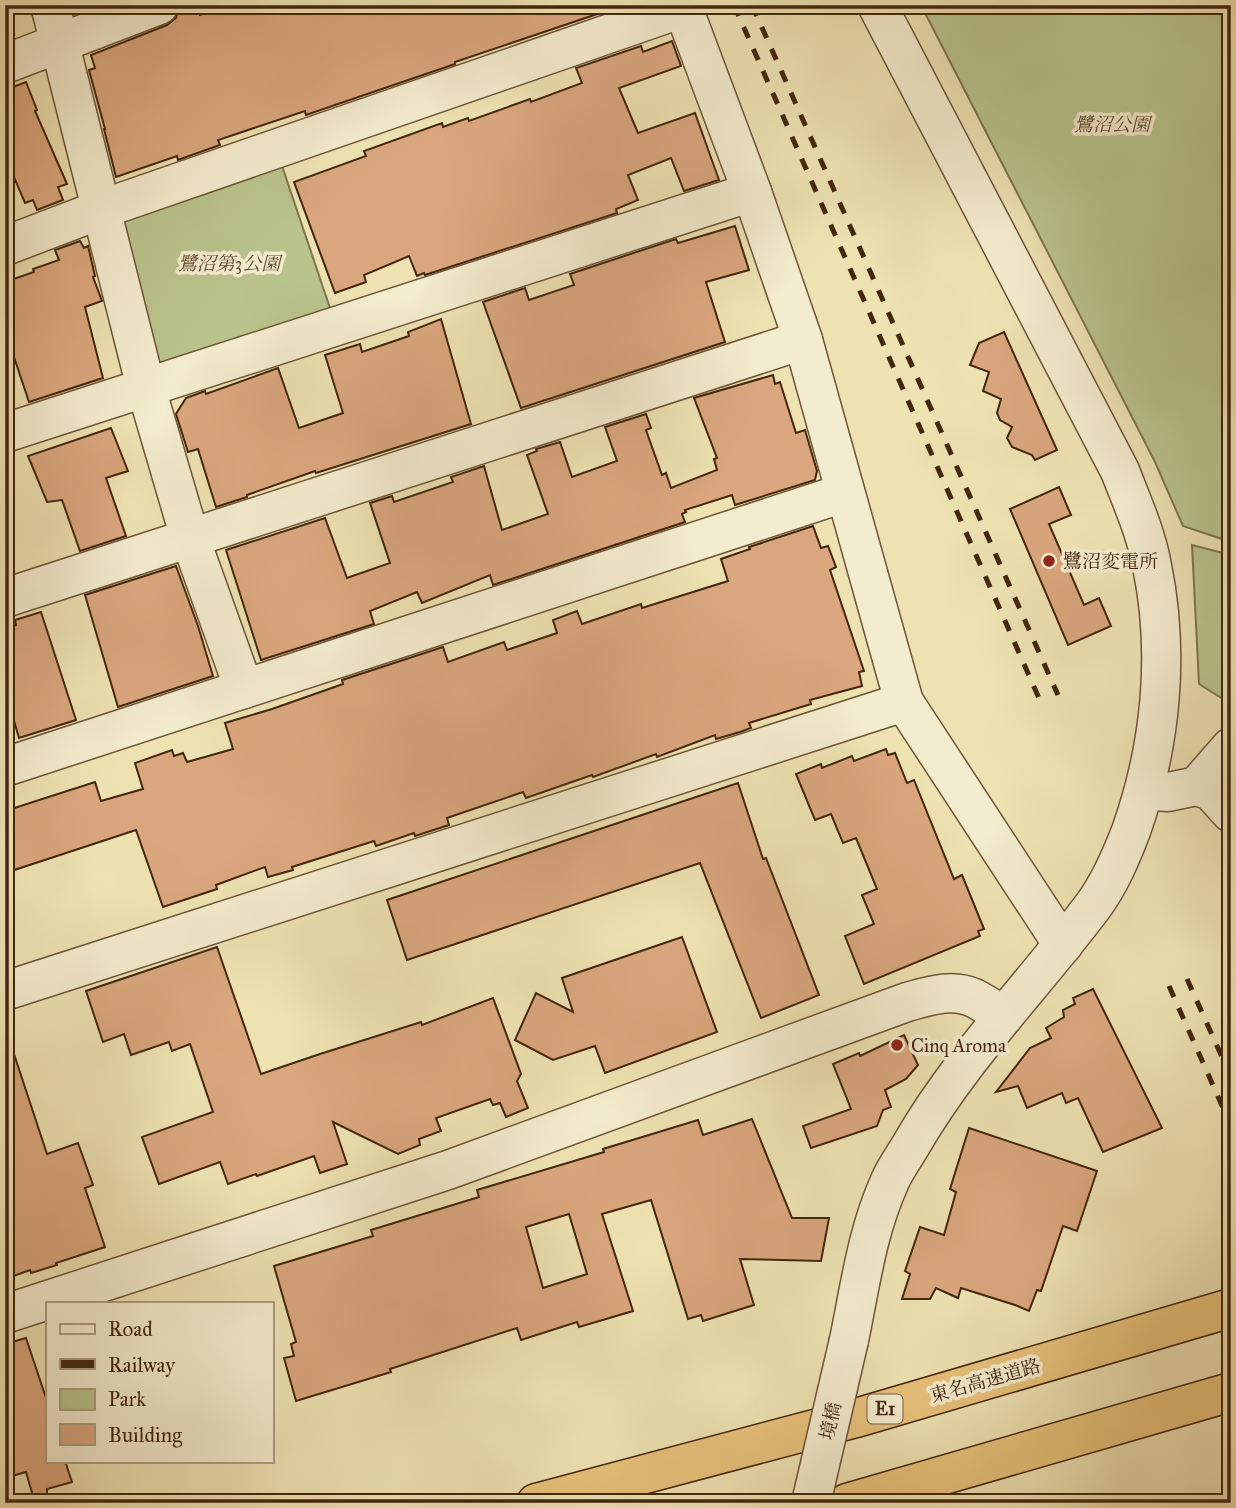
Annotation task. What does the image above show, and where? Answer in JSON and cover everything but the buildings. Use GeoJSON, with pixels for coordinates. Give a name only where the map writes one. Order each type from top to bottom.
{"type":"FeatureCollection","features":[{"type":"Feature","properties":{"kind":"highway","name":"東名高速道路"},"geometry":{"type":"LineString","coordinates":[[536,1503],[856,1418],[1231,1308]]}},
{"type":"Feature","properties":{"kind":"highway"},"geometry":{"type":"LineString","coordinates":[[847,1503],[1231,1392]]}},
{"type":"Feature","properties":{"kind":"street"},"geometry":{"type":"LineString","coordinates":[[50,5],[146,388],[190,538],[244,689]]}},
{"type":"Feature","properties":{"kind":"street"},"geometry":{"type":"LineString","coordinates":[[5,64],[159,5]]}},
{"type":"Feature","properties":{"kind":"street","name":"境橋"},"geometry":{"type":"LineString","coordinates":[[811,1503],[866,1256],[878,1211],[890,1180],[928,1115],[1095,903],[1120,859],[1144,790],[1158,717],[1162,670],[1161,623],[1152,564],[1138,516],[1120,471],[877,5]]}},
{"type":"Feature","properties":{"kind":"street"},"geometry":{"type":"LineString","coordinates":[[5,246],[102,209],[683,7],[752,192],[803,341],[904,702],[1063,944]]}},
{"type":"Feature","properties":{"kind":"street"},"geometry":{"type":"LineString","coordinates":[[5,433],[752,192]]}},
{"type":"Feature","properties":{"kind":"street"},"geometry":{"type":"LineString","coordinates":[[5,598],[803,341]]}},
{"type":"Feature","properties":{"kind":"street"},"geometry":{"type":"LineString","coordinates":[[5,767],[844,493]]}},
{"type":"Feature","properties":{"kind":"street"},"geometry":{"type":"LineString","coordinates":[[5,991],[904,702]]}},
{"type":"Feature","properties":{"kind":"street"},"geometry":{"type":"LineString","coordinates":[[1197,786],[1231,747]]}},
{"type":"Feature","properties":{"kind":"street"},"geometry":{"type":"LineString","coordinates":[[1144,790],[1168,792],[1197,786],[1211,791],[1231,813]]}},
{"type":"Feature","properties":{"kind":"street"},"geometry":{"type":"LineString","coordinates":[[5,1314],[448,1170],[906,1002],[936,994],[958,993],[974,998],[1004,1016]]}},
{"type":"Feature","properties":{"kind":"green space","name":"鷺沼公園"},"geometry":{"type":"Polygon","coordinates":[[[921,5],[1231,5],[1231,542],[1183,526],[1155,462],[921,5]]]}},
{"type":"Feature","properties":{"kind":"green space","name":"鷺沼第3公園"},"geometry":{"type":"Polygon","coordinates":[[[281,163],[331,311],[166,367],[150,358],[118,238],[124,218],[281,163]]]}},
{"type":"Feature","properties":{"kind":"green space"},"geometry":{"type":"Polygon","coordinates":[[[1192,545],[1231,555],[1231,704],[1199,684],[1192,545]]]}},
{"type":"Feature","properties":{"kind":"railway"},"geometry":{"type":"LineString","coordinates":[[734,5],[1042,705]]}},
{"type":"Feature","properties":{"kind":"railway"},"geometry":{"type":"LineString","coordinates":[[752,5],[1058,695]]}},
{"type":"Feature","properties":{"kind":"railway"},"geometry":{"type":"LineString","coordinates":[[1187,979],[1231,1077]]}},
{"type":"Feature","properties":{"kind":"railway"},"geometry":{"type":"LineString","coordinates":[[1169,986],[1231,1126]]}},
{"type":"Feature","properties":{"kind":"place","name":"鷺沼変電所"},"geometry":{"type":"Point","coordinates":[1049,561]}},
{"type":"Feature","properties":{"kind":"place","name":"Cinq Aroma"},"geometry":{"type":"Point","coordinates":[897,1045]}}]}
